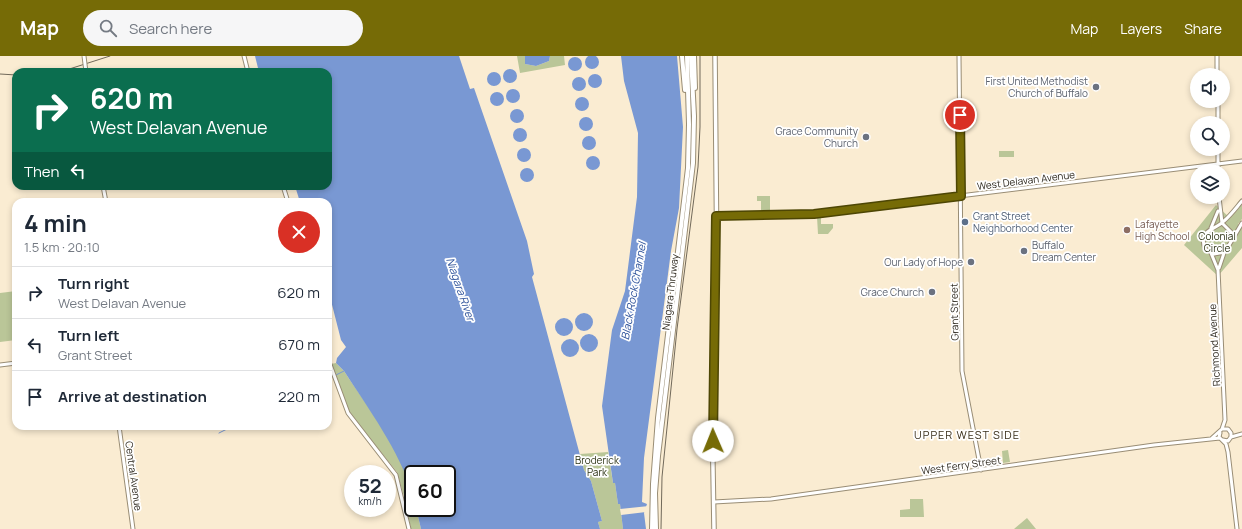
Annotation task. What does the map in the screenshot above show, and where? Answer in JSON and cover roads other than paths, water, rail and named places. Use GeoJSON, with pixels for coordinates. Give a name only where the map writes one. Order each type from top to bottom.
{"type":"FeatureCollection","features":[{"type":"Feature","properties":{"kind":"highway"},"geometry":{"type":"LineString","coordinates":[[682,56],[691,116]]}},
{"type":"Feature","properties":{"kind":"highway","name":"Niagara Thruway"},"geometry":{"type":"LineString","coordinates":[[686,56],[691,116]]}},
{"type":"Feature","properties":{"kind":"highway","name":"Niagara Thruway"},"geometry":{"type":"LineString","coordinates":[[652,529],[653,504],[693,163],[690,56]]}},
{"type":"Feature","properties":{"kind":"highway"},"geometry":{"type":"LineString","coordinates":[[691,116],[694,56]]}},
{"type":"Feature","properties":{"kind":"highway","name":"Niagara Thruway"},"geometry":{"type":"LineString","coordinates":[[653,513],[656,529]]}},
{"type":"Feature","properties":{"kind":"main road"},"geometry":{"type":"LineString","coordinates":[[714,529],[712,400],[716,286],[715,56]]}},
{"type":"Feature","properties":{"kind":"street"},"geometry":{"type":"LineString","coordinates":[[84,56],[86,68]]}},
{"type":"Feature","properties":{"kind":"street"},"geometry":{"type":"LineString","coordinates":[[244,56],[247,68]]}},
{"type":"Feature","properties":{"kind":"street","name":"Grant Street"},"geometry":{"type":"LineString","coordinates":[[959,56],[962,371],[981,470]]}},
{"type":"Feature","properties":{"kind":"street"},"geometry":{"type":"LineString","coordinates":[[1217,56],[1218,68]]}},
{"type":"Feature","properties":{"kind":"street"},"geometry":{"type":"LineString","coordinates":[[1218,156],[1218,164]]}},
{"type":"Feature","properties":{"kind":"street","name":"West Delavan Avenue"},"geometry":{"type":"LineString","coordinates":[[1218,164],[1242,161]]}},
{"type":"Feature","properties":{"kind":"street","name":"West Delavan Avenue"},"geometry":{"type":"LineString","coordinates":[[716,216],[814,214],[1190,167]]}},
{"type":"Feature","properties":{"kind":"street"},"geometry":{"type":"LineString","coordinates":[[1210,229],[1222,223],[1242,202]]}},
{"type":"Feature","properties":{"kind":"street"},"geometry":{"type":"LineString","coordinates":[[1219,204],[1222,223],[1234,235]]}},
{"type":"Feature","properties":{"kind":"street"},"geometry":{"type":"LineString","coordinates":[[1219,208],[1217,217],[1204,236],[1203,242],[1205,249],[1211,253],[1218,255],[1224,252],[1230,246],[1234,235],[1242,223]]}},
{"type":"Feature","properties":{"kind":"street","name":"Richmond Avenue"},"geometry":{"type":"LineString","coordinates":[[1218,270],[1224,252]]}},
{"type":"Feature","properties":{"kind":"street","name":"Richmond Avenue"},"geometry":{"type":"LineString","coordinates":[[1211,253],[1218,270],[1225,420],[1230,438]]}},
{"type":"Feature","properties":{"kind":"street"},"geometry":{"type":"LineString","coordinates":[[0,365],[12,364]]}},
{"type":"Feature","properties":{"kind":"street"},"geometry":{"type":"LineString","coordinates":[[332,370],[348,413],[396,475],[410,529]]}},
{"type":"Feature","properties":{"kind":"street","name":"Richmond Avenue"},"geometry":{"type":"LineString","coordinates":[[1220,433],[1225,420]]}},
{"type":"Feature","properties":{"kind":"street","name":"Central Avenue"},"geometry":{"type":"LineString","coordinates":[[120,430],[133,529]]}},
{"type":"Feature","properties":{"kind":"street"},"geometry":{"type":"LineString","coordinates":[[1222,430],[1241,434]]}},
{"type":"Feature","properties":{"kind":"street"},"geometry":{"type":"LineString","coordinates":[[1220,433],[1221,439],[1228,452]]}},
{"type":"Feature","properties":{"kind":"street","name":"West Ferry Street"},"geometry":{"type":"LineString","coordinates":[[1211,438],[1220,433]]}},
{"type":"Feature","properties":{"kind":"street"},"geometry":{"type":"LineString","coordinates":[[1237,529],[1228,452],[1230,438],[1241,434]]}},
{"type":"Feature","properties":{"kind":"street","name":"West Ferry Street"},"geometry":{"type":"LineString","coordinates":[[714,502],[771,499],[1211,438],[1230,438]]}},
{"type":"Feature","properties":{"kind":"water"},"geometry":{"type":"Polygon","coordinates":[[[592,55],[597,57],[599,62],[597,67],[592,69],[587,67],[585,62],[587,57],[592,55]]]}},
{"type":"Feature","properties":{"kind":"water","name":"Niagara River"},"geometry":{"type":"Polygon","coordinates":[[[255,56],[459,56],[470,89],[474,88],[527,241],[534,274],[532,277],[584,470],[591,481],[602,521],[598,522],[600,529],[421,529],[418,517],[456,517],[456,465],[404,465],[404,470],[383,431],[344,371],[336,363],[337,358],[346,347],[341,340],[332,305],[332,198],[299,198],[296,190],[332,190],[332,68],[258,68],[255,56]]]}},
{"type":"Feature","properties":{"kind":"water"},"geometry":{"type":"Polygon","coordinates":[[[525,56],[550,56],[549,61],[536,66],[525,64],[525,56]]]}},
{"type":"Feature","properties":{"kind":"water","name":"Black Rock Channel"},"geometry":{"type":"Polygon","coordinates":[[[621,56],[677,56],[683,127],[679,208],[671,251],[644,458],[642,502],[647,504],[644,513],[646,529],[623,529],[620,504],[618,504],[615,483],[613,483],[602,406],[612,330],[625,291],[637,197],[638,133],[624,81],[621,56]]]}},
{"type":"Feature","properties":{"kind":"water"},"geometry":{"type":"Polygon","coordinates":[[[575,57],[580,59],[582,64],[580,69],[575,71],[570,69],[568,64],[570,59],[575,57]]]}},
{"type":"Feature","properties":{"kind":"water"},"geometry":{"type":"Polygon","coordinates":[[[510,69],[515,71],[517,76],[515,81],[510,83],[505,81],[503,76],[505,71],[510,69]]]}},
{"type":"Feature","properties":{"kind":"water"},"geometry":{"type":"Polygon","coordinates":[[[494,72],[499,74],[501,79],[499,84],[494,86],[489,84],[487,79],[489,74],[494,72]]]}},
{"type":"Feature","properties":{"kind":"water"},"geometry":{"type":"Polygon","coordinates":[[[595,74],[600,76],[602,81],[600,86],[595,88],[590,86],[588,81],[590,76],[595,74]]]}},
{"type":"Feature","properties":{"kind":"water"},"geometry":{"type":"Polygon","coordinates":[[[579,77],[584,79],[586,84],[584,89],[579,91],[574,89],[572,84],[574,79],[579,77]]]}},
{"type":"Feature","properties":{"kind":"water"},"geometry":{"type":"Polygon","coordinates":[[[513,89],[518,91],[520,96],[518,101],[513,103],[508,101],[506,96],[508,91],[513,89]]]}},
{"type":"Feature","properties":{"kind":"water"},"geometry":{"type":"Polygon","coordinates":[[[497,92],[502,94],[504,99],[502,104],[497,106],[492,104],[490,99],[492,94],[497,92]]]}},
{"type":"Feature","properties":{"kind":"water"},"geometry":{"type":"Polygon","coordinates":[[[582,97],[587,99],[589,104],[587,109],[582,111],[577,109],[575,104],[577,99],[582,97]]]}},
{"type":"Feature","properties":{"kind":"water"},"geometry":{"type":"Polygon","coordinates":[[[517,109],[522,111],[524,116],[522,121],[517,123],[512,121],[510,116],[512,111],[517,109]]]}},
{"type":"Feature","properties":{"kind":"water"},"geometry":{"type":"Polygon","coordinates":[[[586,117],[591,119],[593,124],[591,129],[586,131],[581,129],[579,124],[581,119],[586,117]]]}},
{"type":"Feature","properties":{"kind":"water"},"geometry":{"type":"Polygon","coordinates":[[[520,128],[525,130],[527,135],[525,140],[520,142],[515,140],[513,135],[515,130],[520,128]]]}},
{"type":"Feature","properties":{"kind":"water"},"geometry":{"type":"Polygon","coordinates":[[[589,136],[594,138],[596,143],[594,148],[589,150],[584,148],[582,143],[584,138],[589,136]]]}},
{"type":"Feature","properties":{"kind":"water"},"geometry":{"type":"Polygon","coordinates":[[[524,148],[529,150],[531,155],[529,160],[524,162],[519,160],[517,155],[519,150],[524,148]]]}},
{"type":"Feature","properties":{"kind":"water"},"geometry":{"type":"Polygon","coordinates":[[[593,156],[598,158],[600,163],[598,168],[593,170],[588,168],[586,163],[588,158],[593,156]]]}},
{"type":"Feature","properties":{"kind":"water"},"geometry":{"type":"Polygon","coordinates":[[[527,168],[532,170],[534,175],[532,180],[527,182],[522,180],[520,175],[522,170],[527,168]]]}},
{"type":"Feature","properties":{"kind":"water"},"geometry":{"type":"Polygon","coordinates":[[[584,313],[590,316],[593,322],[590,328],[584,331],[578,328],[575,322],[578,316],[584,313]]]}},
{"type":"Feature","properties":{"kind":"water"},"geometry":{"type":"Polygon","coordinates":[[[564,318],[570,321],[573,327],[570,333],[564,336],[558,333],[555,327],[558,321],[564,318]]]}},
{"type":"Feature","properties":{"kind":"water"},"geometry":{"type":"Polygon","coordinates":[[[589,334],[595,337],[598,343],[595,349],[589,352],[583,349],[580,343],[583,337],[589,334]]]}},
{"type":"Feature","properties":{"kind":"water"},"geometry":{"type":"Polygon","coordinates":[[[570,339],[576,342],[579,348],[576,354],[570,357],[564,354],[561,348],[564,342],[570,339]]]}},
{"type":"Feature","properties":{"kind":"waterway"},"geometry":{"type":"LineString","coordinates":[[336,375],[344,371]]}},
{"type":"Feature","properties":{"kind":"waterway"},"geometry":{"type":"LineString","coordinates":[[219,433],[225,430]]}},
{"type":"Feature","properties":{"kind":"railway"},"geometry":{"type":"LineString","coordinates":[[72,68],[110,56]]}},
{"type":"Feature","properties":{"kind":"railway"},"geometry":{"type":"LineString","coordinates":[[661,529],[662,477],[677,329],[698,167],[700,127],[700,56]]}},
{"type":"Feature","properties":{"kind":"railway"},"geometry":{"type":"LineString","coordinates":[[0,74],[12,75]]}},
{"type":"Feature","properties":{"kind":"place","name":"First United Methodist Church of Buffalo"},"geometry":{"type":"Point","coordinates":[1096,87]}},
{"type":"Feature","properties":{"kind":"place","name":"Grace Community Church"},"geometry":{"type":"Point","coordinates":[866,137]}},
{"type":"Feature","properties":{"kind":"place","name":"Grant Street Neighborhood Center"},"geometry":{"type":"Point","coordinates":[965,222]}},
{"type":"Feature","properties":{"kind":"place","name":"Lafayette High School"},"geometry":{"type":"Point","coordinates":[1127,230]}},
{"type":"Feature","properties":{"kind":"place","name":"Buffalo Dream Center"},"geometry":{"type":"Point","coordinates":[1024,251]}},
{"type":"Feature","properties":{"kind":"place","name":"Our Lady of Hope"},"geometry":{"type":"Point","coordinates":[971,262]}},
{"type":"Feature","properties":{"kind":"place","name":"Grace Church"},"geometry":{"type":"Point","coordinates":[932,292]}},
{"type":"Feature","properties":{"kind":"district","name":"UPPER WEST SIDE"},"geometry":{"type":"Point","coordinates":[967,434]}},
{"type":"Feature","properties":{"kind":"park label","name":"Colonial Circle"},"geometry":{"type":"Point","coordinates":[1217,242]}},
{"type":"Feature","properties":{"kind":"park label","name":"Broderick Park"},"geometry":{"type":"Point","coordinates":[597,466]}}]}
